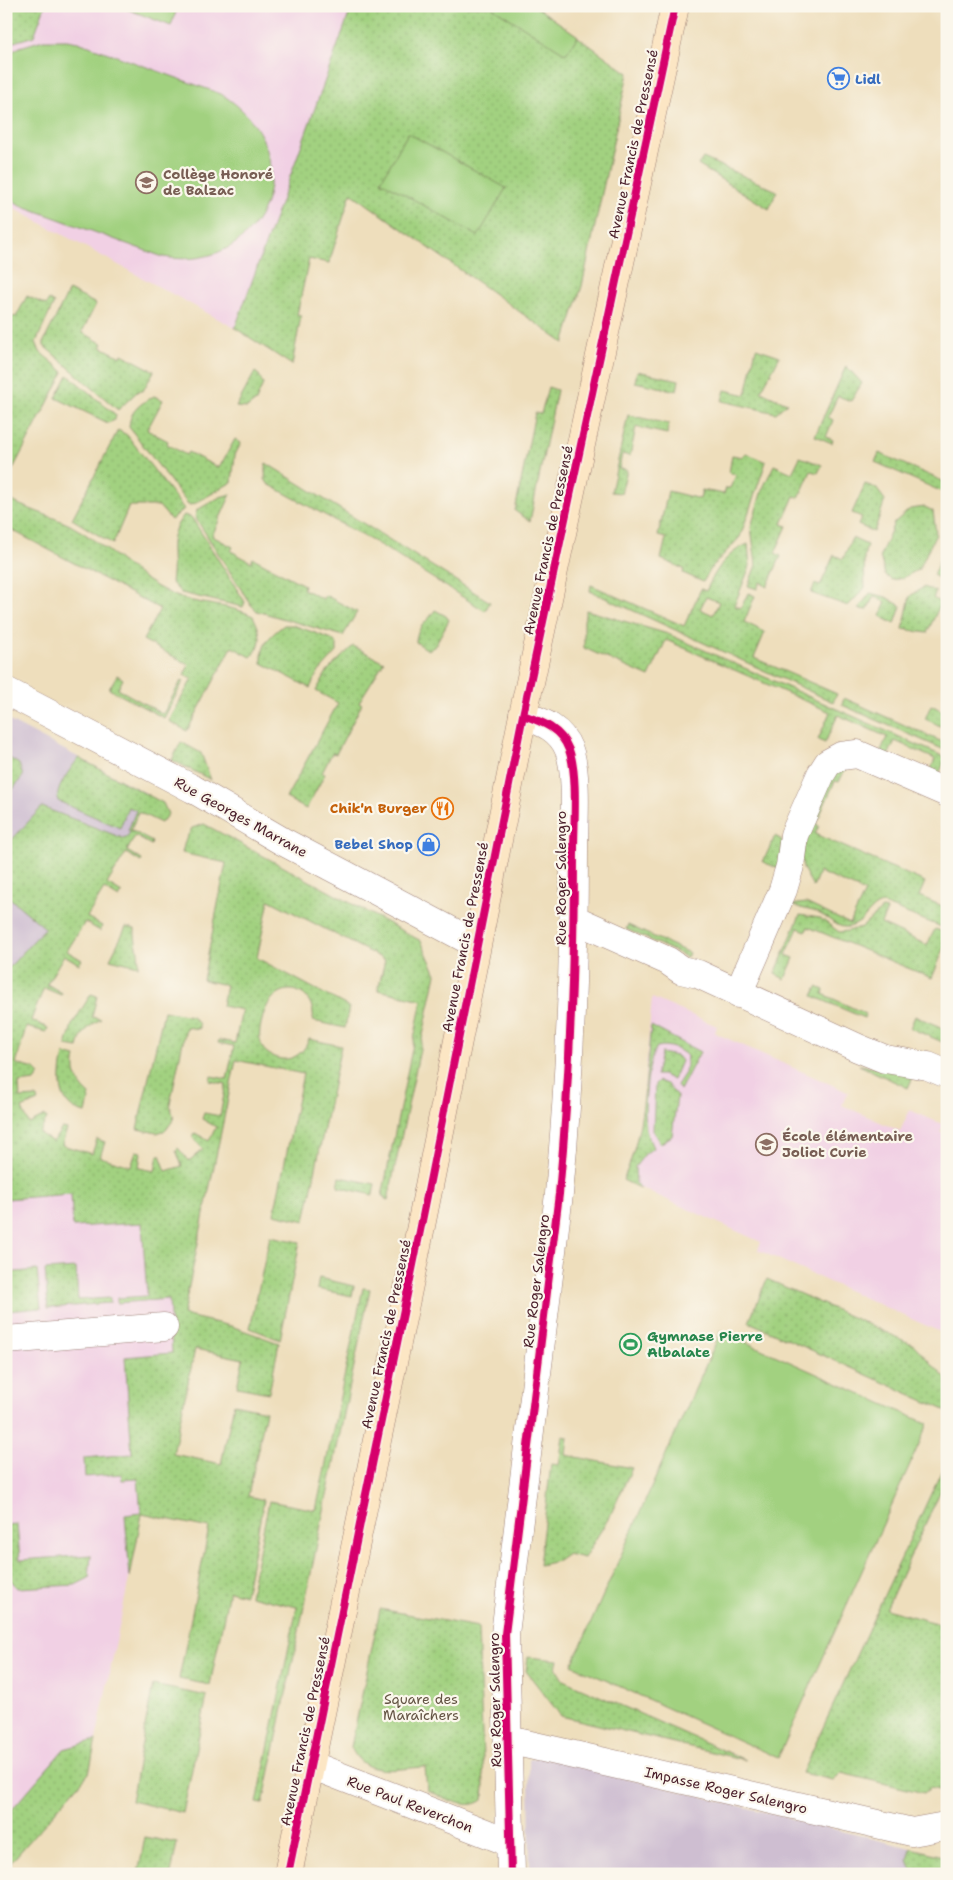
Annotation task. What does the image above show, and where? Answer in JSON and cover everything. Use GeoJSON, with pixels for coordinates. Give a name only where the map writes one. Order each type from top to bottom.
{"type":"FeatureCollection","features":[{"type":"Feature","properties":{"kind":"street","name":"Avenue Francis de Pressensé"},"geometry":{"type":"LineString","coordinates":[[288,1874],[420,1232],[523,715],[675,6]]}},
{"type":"Feature","properties":{"kind":"street","name":"Rue Georges Marrane"},"geometry":{"type":"LineString","coordinates":[[6,691],[476,944]]}},
{"type":"Feature","properties":{"kind":"street","name":"Rue Roger Salengro"},"geometry":{"type":"LineString","coordinates":[[511,1874],[505,1634],[566,1124],[574,919],[574,782],[570,752],[555,729],[523,715]]}},
{"type":"Feature","properties":{"kind":"street"},"geometry":{"type":"LineString","coordinates":[[738,994],[783,890],[794,835],[821,774],[828,763],[841,756],[857,754],[947,794]]}},
{"type":"Feature","properties":{"kind":"street","name":"Rue Roger Salengro"},"geometry":{"type":"LineString","coordinates":[[574,919],[885,1059],[928,1066],[947,1074]]}},
{"type":"Feature","properties":{"kind":"street"},"geometry":{"type":"LineString","coordinates":[[6,1340],[164,1328]]}},
{"type":"Feature","properties":{"kind":"street","name":"Impasse Roger Salengro"},"geometry":{"type":"LineString","coordinates":[[508,1740],[912,1832],[945,1826]]}},
{"type":"Feature","properties":{"kind":"street","name":"Rue Paul Reverchon"},"geometry":{"type":"LineString","coordinates":[[311,1765],[501,1839],[511,1840]]}},
{"type":"Feature","properties":{"kind":"shaded area","name":"Collège Honoré de Balzac"},"geometry":{"type":"Polygon","coordinates":[[[6,6],[352,6],[235,328],[6,204],[6,6]]]}},
{"type":"Feature","properties":{"kind":"shaded area"},"geometry":{"type":"Polygon","coordinates":[[[6,719],[146,793],[131,830],[41,983],[6,1067],[6,719]]]}},
{"type":"Feature","properties":{"kind":"shaded area","name":"École élémentaire Joliot Curie"},"geometry":{"type":"Polygon","coordinates":[[[652,998],[717,1026],[715,1033],[848,1092],[842,1105],[900,1131],[910,1110],[944,1125],[940,1132],[947,1135],[947,1335],[758,1250],[761,1242],[623,1180],[630,1164],[641,1124],[652,998]]]}},
{"type":"Feature","properties":{"kind":"shaded area"},"geometry":{"type":"Polygon","coordinates":[[[6,1137],[207,1200],[89,1773],[6,1868],[6,1137]]]}},
{"type":"Feature","properties":{"kind":"shaded area"},"geometry":{"type":"Polygon","coordinates":[[[539,1756],[947,1857],[947,1874],[530,1874],[529,1760],[539,1756]]]}},
{"type":"Feature","properties":{"kind":"green space"},"geometry":{"type":"Polygon","coordinates":[[[6,6],[45,6],[34,36],[14,42],[6,39],[6,6]]]}},
{"type":"Feature","properties":{"kind":"green space"},"geometry":{"type":"Polygon","coordinates":[[[119,6],[178,6],[171,26],[119,6]]]}},
{"type":"Feature","properties":{"kind":"green space"},"geometry":{"type":"Polygon","coordinates":[[[352,6],[535,6],[628,73],[582,286],[564,343],[351,193],[329,263],[309,259],[297,315],[301,316],[292,365],[235,328],[352,6]]]}},
{"type":"Feature","properties":{"kind":"green space"},"geometry":{"type":"Polygon","coordinates":[[[490,6],[535,6],[578,36],[566,54],[490,6]]]}},
{"type":"Feature","properties":{"kind":"green space"},"geometry":{"type":"Polygon","coordinates":[[[43,40],[78,42],[221,94],[249,118],[265,145],[271,174],[266,203],[252,228],[230,247],[200,257],[163,257],[20,205],[6,196],[6,55],[20,47],[43,40]]]}},
{"type":"Feature","properties":{"kind":"green space"},"geometry":{"type":"Polygon","coordinates":[[[408,133],[506,188],[478,236],[381,181],[408,133]]]}},
{"type":"Feature","properties":{"kind":"green space"},"geometry":{"type":"Polygon","coordinates":[[[703,158],[777,191],[769,209],[698,165],[703,158]]]}},
{"type":"Feature","properties":{"kind":"green space"},"geometry":{"type":"Polygon","coordinates":[[[69,290],[96,304],[82,332],[103,344],[101,347],[121,357],[122,354],[154,371],[143,391],[138,391],[118,410],[44,346],[44,341],[69,290]]]}},
{"type":"Feature","properties":{"kind":"green space"},"geometry":{"type":"Polygon","coordinates":[[[27,296],[46,305],[49,300],[54,303],[36,342],[40,352],[64,372],[6,482],[6,328],[13,316],[16,317],[27,296]]]}},
{"type":"Feature","properties":{"kind":"green space"},"geometry":{"type":"Polygon","coordinates":[[[756,348],[780,356],[761,391],[787,403],[776,413],[722,401],[725,390],[746,395],[756,348]]]}},
{"type":"Feature","properties":{"kind":"green space"},"geometry":{"type":"Polygon","coordinates":[[[846,366],[862,383],[851,401],[838,396],[828,417],[833,420],[826,437],[833,440],[832,443],[815,436],[846,366]]]}},
{"type":"Feature","properties":{"kind":"green space"},"geometry":{"type":"Polygon","coordinates":[[[637,371],[679,380],[677,391],[635,382],[637,371]]]}},
{"type":"Feature","properties":{"kind":"green space"},"geometry":{"type":"Polygon","coordinates":[[[255,372],[259,375],[263,384],[256,401],[247,408],[236,407],[255,372]]]}},
{"type":"Feature","properties":{"kind":"green space"},"geometry":{"type":"Polygon","coordinates":[[[68,375],[116,415],[115,420],[108,423],[56,398],[68,375]]]}},
{"type":"Feature","properties":{"kind":"green space"},"geometry":{"type":"Polygon","coordinates":[[[548,387],[557,390],[530,521],[515,511],[535,413],[541,414],[548,387]]]}},
{"type":"Feature","properties":{"kind":"green space"},"geometry":{"type":"Polygon","coordinates":[[[154,396],[163,400],[147,430],[168,441],[167,444],[186,455],[188,452],[219,468],[235,439],[241,443],[235,455],[232,482],[194,504],[190,505],[187,503],[129,427],[131,416],[137,408],[154,396]]]}},
{"type":"Feature","properties":{"kind":"green space"},"geometry":{"type":"Polygon","coordinates":[[[628,415],[669,424],[667,434],[636,427],[630,456],[622,454],[619,469],[627,470],[621,493],[611,492],[628,415]]]}},
{"type":"Feature","properties":{"kind":"green space"},"geometry":{"type":"Polygon","coordinates":[[[118,430],[127,435],[184,509],[171,520],[159,506],[129,506],[113,544],[72,519],[118,430]]]}},
{"type":"Feature","properties":{"kind":"green space"},"geometry":{"type":"Polygon","coordinates":[[[746,453],[766,462],[740,537],[712,567],[703,582],[683,573],[684,569],[661,559],[666,538],[658,536],[668,491],[700,499],[702,490],[724,494],[726,488],[730,488],[736,475],[729,473],[732,455],[743,457],[746,453]]]}},
{"type":"Feature","properties":{"kind":"green space"},"geometry":{"type":"Polygon","coordinates":[[[879,453],[947,483],[947,494],[875,462],[879,453]]]}},
{"type":"Feature","properties":{"kind":"green space"},"geometry":{"type":"Polygon","coordinates":[[[800,457],[822,465],[818,473],[811,471],[799,498],[794,496],[782,524],[787,526],[775,553],[781,556],[767,587],[760,582],[757,589],[748,586],[756,565],[751,527],[762,490],[774,465],[792,473],[800,457]]]}},
{"type":"Feature","properties":{"kind":"green space"},"geometry":{"type":"Polygon","coordinates":[[[266,463],[490,602],[485,611],[378,544],[268,484],[265,479],[266,463]]]}},
{"type":"Feature","properties":{"kind":"green space"},"geometry":{"type":"Polygon","coordinates":[[[865,484],[876,488],[885,500],[874,532],[858,525],[862,517],[852,513],[865,484]]]}},
{"type":"Feature","properties":{"kind":"green space"},"geometry":{"type":"Polygon","coordinates":[[[231,494],[212,536],[233,547],[231,551],[251,562],[253,558],[304,585],[303,589],[323,599],[325,595],[357,612],[343,636],[257,611],[251,605],[195,517],[197,510],[220,497],[231,494]]]}},
{"type":"Feature","properties":{"kind":"green space"},"geometry":{"type":"Polygon","coordinates":[[[6,498],[70,525],[96,541],[145,579],[171,594],[191,601],[233,609],[253,616],[258,626],[260,637],[258,647],[251,657],[232,647],[187,731],[169,721],[192,679],[184,675],[189,665],[143,640],[160,609],[6,527],[6,498]]]}},
{"type":"Feature","properties":{"kind":"green space"},"geometry":{"type":"Polygon","coordinates":[[[925,507],[933,511],[936,534],[919,569],[903,578],[892,580],[885,575],[880,556],[894,523],[910,509],[925,507]]]}},
{"type":"Feature","properties":{"kind":"green space"},"geometry":{"type":"Polygon","coordinates":[[[184,515],[192,518],[245,602],[243,607],[181,593],[171,582],[172,539],[184,515]]]}},
{"type":"Feature","properties":{"kind":"green space"},"geometry":{"type":"Polygon","coordinates":[[[852,538],[867,545],[864,557],[865,588],[848,606],[811,593],[815,584],[820,586],[834,555],[843,559],[852,538]]]}},
{"type":"Feature","properties":{"kind":"green space"},"geometry":{"type":"Polygon","coordinates":[[[748,544],[750,566],[734,606],[741,608],[748,593],[755,596],[744,622],[765,632],[754,658],[837,694],[833,702],[590,591],[591,585],[684,626],[701,589],[706,591],[722,563],[748,544]],[[706,597],[700,609],[713,615],[719,602],[706,597]]]}},
{"type":"Feature","properties":{"kind":"green space"},"geometry":{"type":"Polygon","coordinates":[[[947,545],[947,567],[941,579],[933,575],[947,545]]]}},
{"type":"Feature","properties":{"kind":"green space"},"geometry":{"type":"Polygon","coordinates":[[[924,587],[936,592],[933,598],[941,603],[927,633],[903,629],[910,596],[924,587]]]}},
{"type":"Feature","properties":{"kind":"green space"},"geometry":{"type":"Polygon","coordinates":[[[870,593],[886,597],[901,606],[895,624],[880,616],[886,602],[874,596],[867,610],[858,609],[870,593]]]}},
{"type":"Feature","properties":{"kind":"green space"},"geometry":{"type":"Polygon","coordinates":[[[435,610],[446,616],[449,620],[434,647],[428,650],[416,642],[417,636],[420,628],[435,610]]]}},
{"type":"Feature","properties":{"kind":"green space"},"geometry":{"type":"Polygon","coordinates":[[[586,610],[668,634],[947,758],[947,764],[944,763],[936,780],[928,777],[935,759],[895,741],[887,758],[879,755],[887,737],[838,715],[825,743],[818,740],[830,712],[666,640],[649,677],[584,648],[586,610]]]}},
{"type":"Feature","properties":{"kind":"green space"},"geometry":{"type":"Polygon","coordinates":[[[284,625],[293,625],[332,639],[337,644],[337,652],[317,674],[310,688],[262,663],[263,650],[267,641],[284,625]]]}},
{"type":"Feature","properties":{"kind":"green space"},"geometry":{"type":"Polygon","coordinates":[[[353,646],[384,662],[359,702],[362,704],[336,754],[332,753],[322,773],[325,774],[306,809],[286,798],[338,703],[316,691],[328,670],[353,646]]]}},
{"type":"Feature","properties":{"kind":"green space"},"geometry":{"type":"Polygon","coordinates":[[[117,675],[123,679],[118,689],[163,714],[181,681],[183,682],[164,718],[109,689],[117,675]]]}},
{"type":"Feature","properties":{"kind":"green space"},"geometry":{"type":"Polygon","coordinates":[[[844,698],[947,744],[947,751],[842,705],[844,698]]]}},
{"type":"Feature","properties":{"kind":"green space"},"geometry":{"type":"Polygon","coordinates":[[[931,705],[947,713],[947,729],[925,719],[931,705]]]}},
{"type":"Feature","properties":{"kind":"green space"},"geometry":{"type":"Polygon","coordinates":[[[181,742],[201,753],[211,780],[172,760],[181,742]]]}},
{"type":"Feature","properties":{"kind":"green space"},"geometry":{"type":"Polygon","coordinates":[[[6,756],[19,764],[23,776],[6,798],[6,756]]]}},
{"type":"Feature","properties":{"kind":"green space"},"geometry":{"type":"Polygon","coordinates":[[[79,758],[163,803],[168,814],[161,823],[138,812],[131,830],[152,842],[151,845],[135,836],[127,851],[142,860],[141,862],[126,853],[107,884],[122,893],[119,898],[104,889],[87,917],[102,926],[100,931],[85,922],[67,951],[82,960],[79,964],[64,955],[47,984],[62,993],[61,995],[44,988],[31,1020],[48,1028],[46,1032],[26,1027],[16,1064],[35,1069],[40,1074],[35,1081],[19,1083],[20,1098],[36,1097],[38,1101],[22,1108],[29,1124],[45,1116],[47,1119],[39,1133],[53,1142],[62,1128],[67,1129],[62,1145],[92,1154],[97,1139],[105,1142],[100,1157],[131,1166],[136,1151],[141,1152],[139,1168],[155,1171],[158,1155],[160,1155],[166,1171],[182,1166],[176,1150],[178,1148],[189,1161],[203,1149],[192,1137],[195,1133],[209,1141],[216,1127],[202,1119],[204,1113],[220,1116],[226,1084],[210,1081],[211,1076],[227,1079],[234,1046],[218,1043],[219,1040],[235,1043],[242,1010],[222,1006],[226,985],[203,980],[226,863],[182,853],[185,841],[192,828],[204,824],[421,941],[436,974],[388,1200],[382,1196],[422,1000],[378,990],[385,960],[269,900],[257,958],[349,1007],[345,1028],[313,1021],[312,1009],[302,993],[293,990],[284,991],[275,996],[268,1005],[261,1024],[260,1036],[262,1046],[270,1055],[277,1058],[283,1059],[296,1056],[306,1046],[309,1039],[341,1046],[305,1221],[274,1214],[303,1074],[236,1060],[183,1315],[231,1326],[279,1343],[269,1393],[237,1387],[243,1359],[195,1349],[173,1454],[221,1464],[234,1404],[266,1411],[248,1496],[264,1500],[245,1595],[229,1591],[210,1685],[179,1679],[209,1528],[142,1514],[130,1577],[125,1515],[141,1513],[138,1479],[122,1480],[121,1474],[85,1477],[84,1458],[132,1454],[125,1357],[172,1353],[169,1299],[117,1303],[117,1298],[147,1296],[142,1223],[73,1227],[71,1194],[6,1199],[6,971],[45,928],[6,895],[6,846],[42,807],[125,839],[131,831],[128,831],[136,810],[128,807],[120,828],[58,801],[57,796],[61,785],[79,758]]]}},
{"type":"Feature","properties":{"kind":"green space"},"geometry":{"type":"Polygon","coordinates":[[[849,761],[839,782],[835,781],[816,824],[819,826],[815,834],[925,882],[919,896],[947,908],[947,929],[883,904],[873,908],[861,921],[848,927],[838,925],[815,912],[791,905],[806,903],[850,924],[865,892],[819,872],[813,887],[803,868],[801,856],[829,773],[849,761]]]}},
{"type":"Feature","properties":{"kind":"green space"},"geometry":{"type":"Polygon","coordinates":[[[775,836],[782,840],[782,870],[763,862],[775,836]]]}},
{"type":"Feature","properties":{"kind":"green space"},"geometry":{"type":"Polygon","coordinates":[[[882,909],[887,910],[881,924],[927,945],[935,929],[947,933],[947,941],[932,978],[808,927],[806,931],[798,928],[786,955],[794,958],[785,979],[775,974],[800,915],[820,918],[839,932],[862,927],[882,909]]]}},
{"type":"Feature","properties":{"kind":"green space"},"geometry":{"type":"Polygon","coordinates":[[[628,925],[689,953],[687,957],[626,929],[628,925]]]}},
{"type":"Feature","properties":{"kind":"green space"},"geometry":{"type":"Polygon","coordinates":[[[126,927],[135,929],[139,957],[138,966],[110,959],[126,927]]]}},
{"type":"Feature","properties":{"kind":"green space"},"geometry":{"type":"Polygon","coordinates":[[[817,987],[824,990],[823,994],[866,1014],[864,1018],[813,996],[817,987]]]}},
{"type":"Feature","properties":{"kind":"green space"},"geometry":{"type":"Polygon","coordinates":[[[91,994],[97,996],[92,1017],[101,1019],[86,1031],[78,1048],[66,1046],[72,1025],[91,994]]]}},
{"type":"Feature","properties":{"kind":"green space"},"geometry":{"type":"Polygon","coordinates":[[[164,1011],[192,1016],[199,1024],[199,1029],[186,1027],[170,1104],[174,1119],[166,1130],[157,1133],[137,1129],[164,1011]]]}},
{"type":"Feature","properties":{"kind":"green space"},"geometry":{"type":"Polygon","coordinates":[[[915,1016],[943,1028],[947,1021],[947,1044],[910,1028],[915,1016]]]}},
{"type":"Feature","properties":{"kind":"green space"},"geometry":{"type":"Polygon","coordinates":[[[651,1026],[700,1052],[680,1090],[677,1085],[685,1073],[687,1056],[677,1049],[665,1046],[657,1047],[653,1054],[648,1075],[645,1121],[653,1148],[645,1154],[635,1167],[636,1183],[641,1189],[623,1180],[636,1143],[640,1124],[651,1026]]]}},
{"type":"Feature","properties":{"kind":"green space"},"geometry":{"type":"Polygon","coordinates":[[[661,1053],[677,1056],[681,1061],[673,1080],[663,1075],[656,1075],[661,1053]]]}},
{"type":"Feature","properties":{"kind":"green space"},"geometry":{"type":"Polygon","coordinates":[[[64,1054],[76,1057],[75,1068],[77,1078],[90,1095],[86,1113],[76,1110],[69,1105],[62,1091],[61,1073],[64,1054]]]}},
{"type":"Feature","properties":{"kind":"green space"},"geometry":{"type":"Polygon","coordinates":[[[859,1065],[916,1070],[908,1088],[859,1065]]]}},
{"type":"Feature","properties":{"kind":"green space"},"geometry":{"type":"Polygon","coordinates":[[[658,1081],[667,1084],[677,1096],[672,1136],[660,1144],[653,1131],[655,1084],[658,1081]]]}},
{"type":"Feature","properties":{"kind":"green space"},"geometry":{"type":"Polygon","coordinates":[[[340,1177],[375,1184],[373,1195],[338,1187],[340,1177]]]}},
{"type":"Feature","properties":{"kind":"green space"},"geometry":{"type":"Polygon","coordinates":[[[270,1236],[300,1242],[280,1340],[250,1328],[270,1236]]]}},
{"type":"Feature","properties":{"kind":"green space"},"geometry":{"type":"Polygon","coordinates":[[[76,1268],[78,1300],[110,1298],[110,1303],[48,1308],[45,1270],[76,1268]]]}},
{"type":"Feature","properties":{"kind":"green space"},"geometry":{"type":"Polygon","coordinates":[[[37,1270],[41,1308],[7,1311],[8,1327],[6,1327],[6,1273],[37,1270]]]}},
{"type":"Feature","properties":{"kind":"green space"},"geometry":{"type":"Polygon","coordinates":[[[319,1278],[354,1286],[352,1296],[317,1289],[319,1278]]]}},
{"type":"Feature","properties":{"kind":"green space"},"geometry":{"type":"Polygon","coordinates":[[[767,1279],[914,1345],[947,1380],[947,1411],[749,1322],[767,1279]]]}},
{"type":"Feature","properties":{"kind":"green space"},"geometry":{"type":"Polygon","coordinates":[[[363,1288],[370,1289],[263,1804],[257,1803],[297,1607],[250,1596],[269,1501],[316,1510],[363,1288]]]}},
{"type":"Feature","properties":{"kind":"green space"},"geometry":{"type":"Polygon","coordinates":[[[721,1331],[928,1424],[778,1758],[572,1665],[721,1331]]]}},
{"type":"Feature","properties":{"kind":"green space"},"geometry":{"type":"Polygon","coordinates":[[[563,1436],[568,1437],[566,1455],[632,1468],[610,1516],[584,1558],[568,1554],[558,1561],[539,1565],[551,1464],[559,1465],[563,1436]]]}},
{"type":"Feature","properties":{"kind":"green space"},"geometry":{"type":"Polygon","coordinates":[[[947,1459],[947,1477],[886,1609],[947,1626],[947,1792],[930,1788],[924,1793],[841,1773],[833,1780],[802,1773],[947,1459]]]}},
{"type":"Feature","properties":{"kind":"green space"},"geometry":{"type":"Polygon","coordinates":[[[17,1524],[20,1560],[91,1555],[89,1578],[75,1585],[17,1588],[10,1579],[6,1525],[17,1524]]]}},
{"type":"Feature","properties":{"kind":"green space","name":"Square des Maraîchers"},"geometry":{"type":"Polygon","coordinates":[[[380,1609],[478,1627],[483,1800],[470,1804],[455,1802],[427,1790],[425,1767],[393,1770],[373,1768],[364,1764],[351,1747],[380,1609]]]}},
{"type":"Feature","properties":{"kind":"green space"},"geometry":{"type":"Polygon","coordinates":[[[528,1657],[558,1660],[556,1668],[563,1680],[745,1760],[561,1716],[526,1671],[528,1657]]]}},
{"type":"Feature","properties":{"kind":"green space"},"geometry":{"type":"Polygon","coordinates":[[[153,1685],[207,1696],[183,1813],[131,1801],[153,1685]]]}},
{"type":"Feature","properties":{"kind":"green space"},"geometry":{"type":"Polygon","coordinates":[[[96,1740],[89,1773],[6,1868],[6,1816],[64,1749],[96,1740]]]}},
{"type":"Feature","properties":{"kind":"green space"},"geometry":{"type":"Polygon","coordinates":[[[145,1837],[177,1843],[171,1874],[138,1874],[145,1837]]]}},
{"type":"Feature","properties":{"kind":"green space"},"geometry":{"type":"Polygon","coordinates":[[[911,1848],[947,1857],[947,1874],[926,1874],[912,1870],[908,1860],[911,1848]]]}},
{"type":"Feature","properties":{"kind":"cycle path"},"geometry":{"type":"LineString","coordinates":[[288,1874],[420,1231],[523,715],[675,6]]}},
{"type":"Feature","properties":{"kind":"cycle path"},"geometry":{"type":"LineString","coordinates":[[511,1874],[505,1634],[563,1151],[569,1065],[575,812],[574,772],[566,743],[550,727],[538,720],[523,715]]}},
{"type":"Feature","properties":{"kind":"place","name":"Lidl"},"geometry":{"type":"Point","coordinates":[839,79]}},
{"type":"Feature","properties":{"kind":"place","name":"Collège Honoré de Balzac"},"geometry":{"type":"Point","coordinates":[147,182]}},
{"type":"Feature","properties":{"kind":"place","name":"Chik'n Burger"},"geometry":{"type":"Point","coordinates":[443,808]}},
{"type":"Feature","properties":{"kind":"place","name":"Bebel Shop"},"geometry":{"type":"Point","coordinates":[429,844]}},
{"type":"Feature","properties":{"kind":"place","name":"École élémentaire Joliot Curie"},"geometry":{"type":"Point","coordinates":[766,1144]}},
{"type":"Feature","properties":{"kind":"place","name":"Gymnase Pierre Albalate"},"geometry":{"type":"Point","coordinates":[631,1344]}}]}
